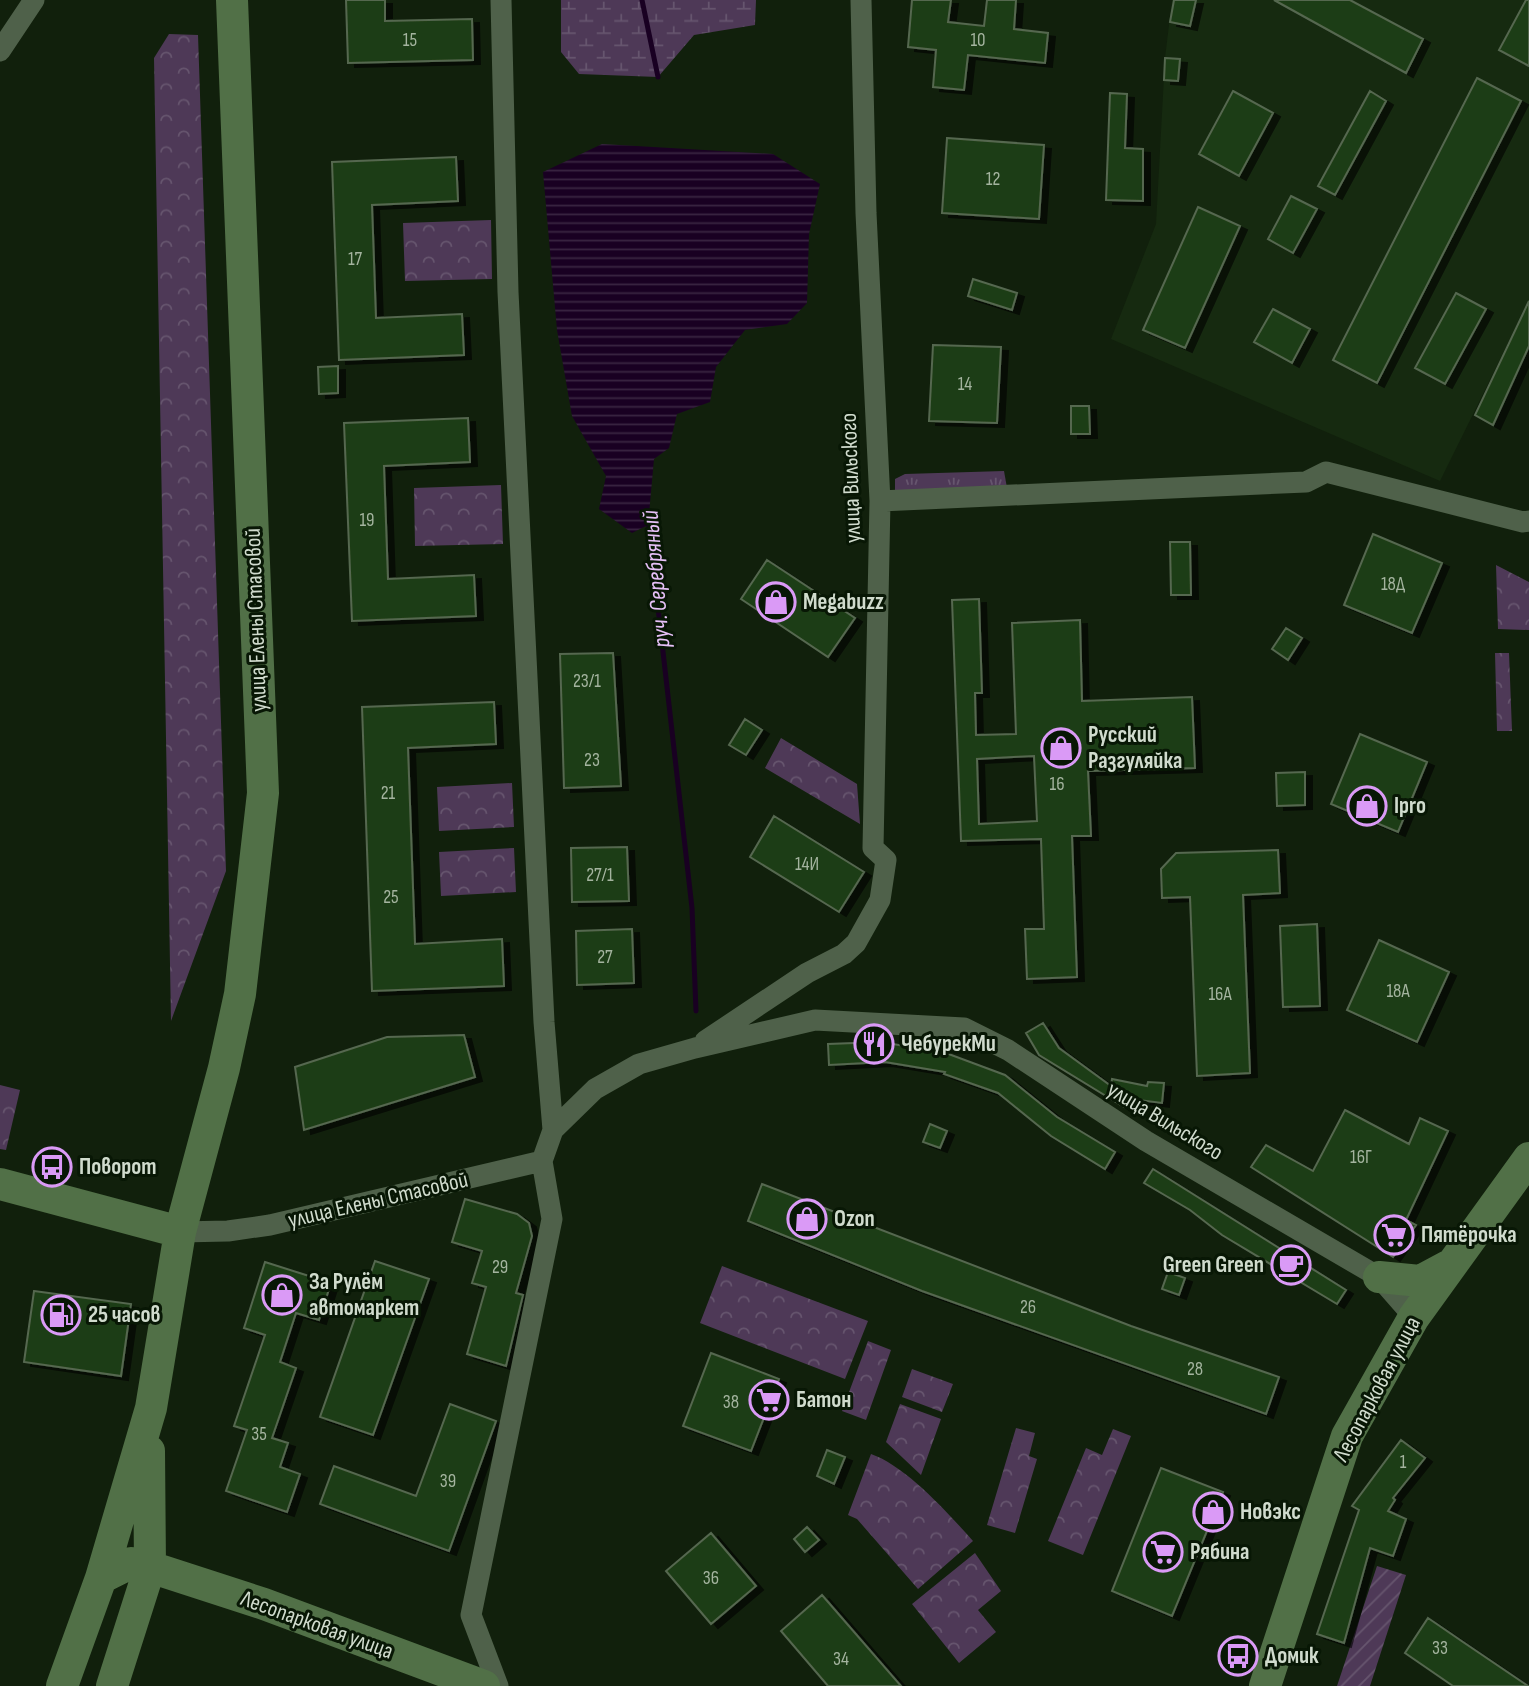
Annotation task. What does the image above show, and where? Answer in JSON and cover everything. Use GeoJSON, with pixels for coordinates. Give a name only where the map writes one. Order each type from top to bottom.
{"type":"FeatureCollection","features":[{"type":"Feature","properties":{"kind":"main road","name":"улица Елены Стасовой"},"geometry":{"type":"LineString","coordinates":[[62,1686],[101,1578],[151,1408],[180,1232],[224,1068],[240,994],[263,793],[232,0]]}},
{"type":"Feature","properties":{"kind":"main road","name":"Лесопарковая улица"},"geometry":{"type":"LineString","coordinates":[[1265,1686],[1347,1436],[1414,1317],[1448,1266],[1529,1158]]}},
{"type":"Feature","properties":{"kind":"main road"},"geometry":{"type":"LineString","coordinates":[[0,1184],[180,1232]]}},
{"type":"Feature","properties":{"kind":"main road"},"geometry":{"type":"LineString","coordinates":[[1378,1277],[1420,1280],[1448,1266]]}},
{"type":"Feature","properties":{"kind":"main road","name":"улица Елены Стасовой"},"geometry":{"type":"LineString","coordinates":[[112,1686],[150,1567],[151,1408]]}},
{"type":"Feature","properties":{"kind":"main road"},"geometry":{"type":"LineString","coordinates":[[101,1578],[131,1563],[150,1567]]}},
{"type":"Feature","properties":{"kind":"main road","name":"Лесопарковая улица"},"geometry":{"type":"LineString","coordinates":[[150,1567],[264,1604],[484,1686]]}},
{"type":"Feature","properties":{"kind":"street"},"geometry":{"type":"LineString","coordinates":[[0,51],[34,0]]}},
{"type":"Feature","properties":{"kind":"street"},"geometry":{"type":"LineString","coordinates":[[498,1686],[471,1615],[552,1219],[542,1161],[554,1130],[544,1022],[508,292],[501,0]]}},
{"type":"Feature","properties":{"kind":"street","name":"улица Вильского"},"geometry":{"type":"LineString","coordinates":[[695,1048],[807,973],[844,954],[856,943],[880,900],[886,860],[873,848],[880,501],[866,213],[861,0]]}},
{"type":"Feature","properties":{"kind":"street"},"geometry":{"type":"LineString","coordinates":[[880,501],[1306,482],[1326,472],[1523,523],[1529,521]]}},
{"type":"Feature","properties":{"kind":"street","name":"улица Вильского"},"geometry":{"type":"LineString","coordinates":[[554,1130],[595,1089],[639,1064],[695,1048],[815,1020],[964,1028],[1008,1050],[1146,1141],[1378,1277],[1414,1317]]}},
{"type":"Feature","properties":{"kind":"street","name":"улица Елены Стасовой"},"geometry":{"type":"LineString","coordinates":[[180,1232],[228,1231],[270,1226],[542,1161]]}},
{"type":"Feature","properties":{"kind":"shaded area"},"geometry":{"type":"Polygon","coordinates":[[[1172,0],[1529,0],[1529,301],[1440,481],[1111,339],[1156,224],[1165,58],[1172,0]]]}},
{"type":"Feature","properties":{"kind":"shaded area"},"geometry":{"type":"Polygon","coordinates":[[[602,144],[773,154],[820,184],[809,234],[807,303],[787,324],[745,330],[716,367],[710,402],[677,414],[669,448],[654,459],[648,525],[632,533],[599,509],[606,476],[572,416],[557,330],[543,172],[602,144]]]}},
{"type":"Feature","properties":{"kind":"green space"},"geometry":{"type":"Polygon","coordinates":[[[561,0],[756,0],[755,25],[694,35],[658,77],[579,74],[561,52],[561,0]]]}},
{"type":"Feature","properties":{"kind":"green space"},"geometry":{"type":"Polygon","coordinates":[[[169,34],[198,35],[226,871],[171,1021],[154,58],[169,34]]]}},
{"type":"Feature","properties":{"kind":"green space"},"geometry":{"type":"Polygon","coordinates":[[[491,220],[492,279],[405,281],[403,223],[491,220]]]}},
{"type":"Feature","properties":{"kind":"green space"},"geometry":{"type":"Polygon","coordinates":[[[1004,471],[1007,488],[895,492],[895,479],[905,474],[1004,471]]]}},
{"type":"Feature","properties":{"kind":"green space"},"geometry":{"type":"Polygon","coordinates":[[[501,485],[503,544],[415,546],[414,488],[501,485]]]}},
{"type":"Feature","properties":{"kind":"green space"},"geometry":{"type":"Polygon","coordinates":[[[1496,565],[1529,582],[1529,630],[1498,629],[1496,565]]]}},
{"type":"Feature","properties":{"kind":"green space"},"geometry":{"type":"Polygon","coordinates":[[[1495,653],[1509,653],[1512,731],[1497,731],[1495,653]]]}},
{"type":"Feature","properties":{"kind":"green space"},"geometry":{"type":"Polygon","coordinates":[[[781,738],[857,784],[860,824],[765,768],[781,738]]]}},
{"type":"Feature","properties":{"kind":"green space"},"geometry":{"type":"Polygon","coordinates":[[[512,783],[514,827],[439,831],[437,787],[512,783]]]}},
{"type":"Feature","properties":{"kind":"green space"},"geometry":{"type":"Polygon","coordinates":[[[514,848],[516,892],[441,896],[439,852],[514,848]]]}},
{"type":"Feature","properties":{"kind":"green space"},"geometry":{"type":"Polygon","coordinates":[[[0,1085],[20,1090],[6,1150],[0,1149],[0,1085]]]}},
{"type":"Feature","properties":{"kind":"green space"},"geometry":{"type":"Polygon","coordinates":[[[722,1266],[868,1321],[845,1379],[700,1323],[722,1266]]]}},
{"type":"Feature","properties":{"kind":"green space"},"geometry":{"type":"Polygon","coordinates":[[[868,1341],[891,1350],[866,1420],[842,1411],[868,1341]]]}},
{"type":"Feature","properties":{"kind":"green space"},"geometry":{"type":"Polygon","coordinates":[[[912,1369],[953,1384],[942,1412],[902,1397],[912,1369]]]}},
{"type":"Feature","properties":{"kind":"green space"},"geometry":{"type":"Polygon","coordinates":[[[900,1404],[941,1419],[921,1475],[886,1442],[900,1404]]]}},
{"type":"Feature","properties":{"kind":"green space"},"geometry":{"type":"Polygon","coordinates":[[[1016,1428],[1035,1433],[1029,1456],[1037,1459],[1015,1533],[987,1525],[1016,1428]]]}},
{"type":"Feature","properties":{"kind":"green space"},"geometry":{"type":"Polygon","coordinates":[[[1113,1429],[1131,1436],[1083,1555],[1048,1541],[1086,1448],[1102,1455],[1113,1429]]]}},
{"type":"Feature","properties":{"kind":"green space"},"geometry":{"type":"Polygon","coordinates":[[[871,1454],[912,1479],[973,1541],[918,1589],[857,1519],[848,1515],[871,1454]]]}},
{"type":"Feature","properties":{"kind":"green space"},"geometry":{"type":"Polygon","coordinates":[[[975,1553],[1001,1591],[978,1610],[996,1632],[959,1663],[912,1604],[975,1553]]]}},
{"type":"Feature","properties":{"kind":"green space"},"geometry":{"type":"Polygon","coordinates":[[[1377,1566],[1406,1575],[1370,1686],[1337,1686],[1377,1566]]]}},
{"type":"Feature","properties":{"kind":"building"},"geometry":{"type":"Polygon","coordinates":[[[346,0],[385,0],[385,21],[472,19],[473,60],[348,63],[346,0]]]}},
{"type":"Feature","properties":{"kind":"building"},"geometry":{"type":"Polygon","coordinates":[[[912,0],[951,0],[948,22],[984,26],[987,0],[1016,0],[1014,29],[1048,33],[1045,63],[968,55],[964,90],[933,87],[936,50],[908,47],[912,0]]]}},
{"type":"Feature","properties":{"kind":"building"},"geometry":{"type":"Polygon","coordinates":[[[1174,0],[1196,0],[1190,26],[1170,22],[1174,0]]]}},
{"type":"Feature","properties":{"kind":"building"},"geometry":{"type":"Polygon","coordinates":[[[1274,0],[1350,0],[1423,39],[1406,73],[1274,0]]]}},
{"type":"Feature","properties":{"kind":"building"},"geometry":{"type":"Polygon","coordinates":[[[1526,0],[1529,0],[1529,66],[1499,50],[1526,0]]]}},
{"type":"Feature","properties":{"kind":"building"},"geometry":{"type":"Polygon","coordinates":[[[1165,58],[1180,59],[1178,81],[1164,80],[1165,58]]]}},
{"type":"Feature","properties":{"kind":"building"},"geometry":{"type":"Polygon","coordinates":[[[1477,78],[1521,101],[1377,383],[1333,360],[1477,78]]]}},
{"type":"Feature","properties":{"kind":"building"},"geometry":{"type":"Polygon","coordinates":[[[1233,91],[1273,113],[1239,176],[1199,154],[1233,91]]]}},
{"type":"Feature","properties":{"kind":"building"},"geometry":{"type":"Polygon","coordinates":[[[1370,91],[1386,101],[1335,195],[1318,186],[1370,91]]]}},
{"type":"Feature","properties":{"kind":"building"},"geometry":{"type":"Polygon","coordinates":[[[1110,93],[1127,94],[1125,148],[1143,149],[1143,201],[1106,200],[1110,93]]]}},
{"type":"Feature","properties":{"kind":"building"},"geometry":{"type":"Polygon","coordinates":[[[947,138],[1044,145],[1039,219],[942,213],[947,138]]]}},
{"type":"Feature","properties":{"kind":"building"},"geometry":{"type":"Polygon","coordinates":[[[456,157],[458,201],[372,205],[376,318],[462,314],[464,355],[339,360],[332,162],[456,157]]]}},
{"type":"Feature","properties":{"kind":"building"},"geometry":{"type":"Polygon","coordinates":[[[1291,196],[1317,209],[1293,253],[1268,239],[1291,196]]]}},
{"type":"Feature","properties":{"kind":"building"},"geometry":{"type":"Polygon","coordinates":[[[1198,207],[1240,226],[1185,348],[1143,330],[1198,207]]]}},
{"type":"Feature","properties":{"kind":"building"},"geometry":{"type":"Polygon","coordinates":[[[973,279],[1017,293],[1012,310],[968,296],[973,279]]]}},
{"type":"Feature","properties":{"kind":"building"},"geometry":{"type":"Polygon","coordinates":[[[1456,293],[1486,309],[1445,384],[1415,368],[1456,293]]]}},
{"type":"Feature","properties":{"kind":"building"},"geometry":{"type":"Polygon","coordinates":[[[1529,301],[1529,346],[1493,425],[1475,415],[1529,301]]]}},
{"type":"Feature","properties":{"kind":"building"},"geometry":{"type":"Polygon","coordinates":[[[1273,309],[1310,329],[1292,363],[1254,342],[1273,309]]]}},
{"type":"Feature","properties":{"kind":"building"},"geometry":{"type":"Polygon","coordinates":[[[933,345],[1001,347],[997,423],[929,421],[933,345]]]}},
{"type":"Feature","properties":{"kind":"building"},"geometry":{"type":"Polygon","coordinates":[[[338,366],[338,393],[319,394],[318,367],[338,366]]]}},
{"type":"Feature","properties":{"kind":"building"},"geometry":{"type":"Polygon","coordinates":[[[1071,406],[1089,406],[1090,434],[1071,434],[1071,406]]]}},
{"type":"Feature","properties":{"kind":"building"},"geometry":{"type":"Polygon","coordinates":[[[468,418],[470,462],[384,466],[388,579],[474,575],[476,616],[352,621],[344,423],[468,418]]]}},
{"type":"Feature","properties":{"kind":"building"},"geometry":{"type":"Polygon","coordinates":[[[1373,534],[1442,563],[1412,633],[1344,605],[1373,534]]]}},
{"type":"Feature","properties":{"kind":"building"},"geometry":{"type":"Polygon","coordinates":[[[1170,542],[1190,542],[1191,595],[1171,595],[1170,542]]]}},
{"type":"Feature","properties":{"kind":"building"},"geometry":{"type":"Polygon","coordinates":[[[767,560],[855,618],[828,657],[741,599],[767,560]]]}},
{"type":"Feature","properties":{"kind":"building"},"geometry":{"type":"Polygon","coordinates":[[[979,599],[982,693],[975,693],[976,735],[1016,734],[1012,623],[1080,620],[1082,701],[1192,697],[1195,768],[1088,771],[1091,836],[1072,836],[1077,977],[1027,979],[1025,929],[1044,929],[1041,839],[961,841],[952,600],[979,599]],[[1034,756],[977,759],[979,824],[1037,821],[1034,756]]]}},
{"type":"Feature","properties":{"kind":"building"},"geometry":{"type":"Polygon","coordinates":[[[1286,628],[1302,638],[1288,660],[1272,649],[1286,628]]]}},
{"type":"Feature","properties":{"kind":"building"},"geometry":{"type":"Polygon","coordinates":[[[613,653],[621,786],[564,788],[560,654],[613,653]]]}},
{"type":"Feature","properties":{"kind":"building"},"geometry":{"type":"Polygon","coordinates":[[[494,702],[496,744],[408,748],[415,944],[502,939],[504,986],[372,991],[362,707],[494,702]]]}},
{"type":"Feature","properties":{"kind":"building"},"geometry":{"type":"Polygon","coordinates":[[[745,719],[762,730],[746,755],[729,745],[745,719]]]}},
{"type":"Feature","properties":{"kind":"building"},"geometry":{"type":"Polygon","coordinates":[[[1360,734],[1427,762],[1398,832],[1331,804],[1360,734]]]}},
{"type":"Feature","properties":{"kind":"building"},"geometry":{"type":"Polygon","coordinates":[[[1305,772],[1305,805],[1277,806],[1276,773],[1305,772]]]}},
{"type":"Feature","properties":{"kind":"building"},"geometry":{"type":"Polygon","coordinates":[[[774,816],[864,872],[839,912],[750,857],[774,816]]]}},
{"type":"Feature","properties":{"kind":"building"},"geometry":{"type":"Polygon","coordinates":[[[627,847],[629,901],[572,902],[571,848],[627,847]]]}},
{"type":"Feature","properties":{"kind":"building"},"geometry":{"type":"Polygon","coordinates":[[[1278,850],[1280,893],[1243,895],[1250,1073],[1197,1076],[1190,897],[1162,898],[1161,869],[1176,853],[1278,850]]]}},
{"type":"Feature","properties":{"kind":"building"},"geometry":{"type":"Polygon","coordinates":[[[1317,924],[1320,1006],[1283,1007],[1280,926],[1317,924]]]}},
{"type":"Feature","properties":{"kind":"building"},"geometry":{"type":"Polygon","coordinates":[[[632,929],[634,983],[577,985],[576,931],[632,929]]]}},
{"type":"Feature","properties":{"kind":"building"},"geometry":{"type":"Polygon","coordinates":[[[1379,940],[1449,972],[1417,1042],[1347,1010],[1379,940]]]}},
{"type":"Feature","properties":{"kind":"building"},"geometry":{"type":"Polygon","coordinates":[[[1043,1023],[1059,1048],[1111,1086],[1112,1079],[1147,1086],[1148,1082],[1164,1083],[1162,1103],[1131,1099],[1124,1107],[1039,1055],[1026,1033],[1043,1023]]]}},
{"type":"Feature","properties":{"kind":"building"},"geometry":{"type":"Polygon","coordinates":[[[464,1035],[475,1077],[304,1130],[295,1067],[387,1037],[464,1035]]]}},
{"type":"Feature","properties":{"kind":"building"},"geometry":{"type":"Polygon","coordinates":[[[881,1042],[946,1053],[1005,1075],[1057,1117],[1115,1152],[1105,1169],[1051,1136],[998,1093],[944,1074],[945,1072],[885,1062],[829,1065],[828,1044],[881,1042]]]}},
{"type":"Feature","properties":{"kind":"building"},"geometry":{"type":"Polygon","coordinates":[[[1345,1110],[1409,1144],[1420,1118],[1448,1131],[1406,1220],[1416,1225],[1393,1257],[1251,1167],[1266,1145],[1313,1171],[1345,1110]]]}},
{"type":"Feature","properties":{"kind":"building"},"geometry":{"type":"Polygon","coordinates":[[[930,1124],[947,1131],[940,1148],[923,1142],[930,1124]]]}},
{"type":"Feature","properties":{"kind":"building"},"geometry":{"type":"Polygon","coordinates":[[[1153,1169],[1346,1290],[1337,1304],[1222,1235],[1190,1210],[1144,1183],[1153,1169]]]}},
{"type":"Feature","properties":{"kind":"building"},"geometry":{"type":"Polygon","coordinates":[[[762,1184],[1131,1326],[1279,1377],[1266,1414],[922,1291],[748,1221],[762,1184]]]}},
{"type":"Feature","properties":{"kind":"building"},"geometry":{"type":"Polygon","coordinates":[[[465,1199],[517,1214],[529,1223],[532,1236],[516,1293],[523,1295],[506,1366],[467,1354],[486,1287],[472,1283],[482,1251],[452,1242],[465,1199]]]}},
{"type":"Feature","properties":{"kind":"building"},"geometry":{"type":"Polygon","coordinates":[[[375,1261],[429,1279],[373,1435],[320,1417],[375,1261]]]}},
{"type":"Feature","properties":{"kind":"building"},"geometry":{"type":"Polygon","coordinates":[[[265,1262],[331,1283],[319,1320],[296,1313],[280,1362],[296,1368],[272,1438],[288,1443],[280,1467],[300,1474],[287,1512],[226,1491],[247,1430],[234,1426],[265,1335],[244,1328],[265,1262]]]}},
{"type":"Feature","properties":{"kind":"building"},"geometry":{"type":"Polygon","coordinates":[[[1168,1272],[1185,1278],[1179,1295],[1162,1289],[1168,1272]]]}},
{"type":"Feature","properties":{"kind":"building","name":"25 часов"},"geometry":{"type":"Polygon","coordinates":[[[34,1291],[131,1304],[121,1376],[24,1362],[34,1291]]]}},
{"type":"Feature","properties":{"kind":"building"},"geometry":{"type":"Polygon","coordinates":[[[711,1353],[779,1379],[751,1451],[683,1426],[711,1353]]]}},
{"type":"Feature","properties":{"kind":"building"},"geometry":{"type":"Polygon","coordinates":[[[450,1404],[496,1421],[449,1551],[320,1504],[334,1466],[416,1496],[450,1404]]]}},
{"type":"Feature","properties":{"kind":"building"},"geometry":{"type":"Polygon","coordinates":[[[1401,1440],[1425,1458],[1393,1498],[1395,1500],[1388,1511],[1406,1519],[1393,1556],[1370,1548],[1344,1643],[1317,1634],[1359,1510],[1352,1506],[1401,1440]]]}},
{"type":"Feature","properties":{"kind":"building"},"geometry":{"type":"Polygon","coordinates":[[[827,1450],[845,1457],[834,1484],[817,1476],[827,1450]]]}},
{"type":"Feature","properties":{"kind":"building"},"geometry":{"type":"Polygon","coordinates":[[[1161,1468],[1223,1492],[1172,1616],[1112,1591],[1161,1468]]]}},
{"type":"Feature","properties":{"kind":"building"},"geometry":{"type":"Polygon","coordinates":[[[807,1527],[819,1540],[805,1552],[794,1539],[807,1527]]]}},
{"type":"Feature","properties":{"kind":"building"},"geometry":{"type":"Polygon","coordinates":[[[711,1533],[756,1586],[711,1624],[666,1571],[711,1533]]]}},
{"type":"Feature","properties":{"kind":"building"},"geometry":{"type":"Polygon","coordinates":[[[822,1595],[901,1686],[828,1686],[781,1631],[822,1595]]]}},
{"type":"Feature","properties":{"kind":"building"},"geometry":{"type":"Polygon","coordinates":[[[1428,1618],[1528,1686],[1453,1686],[1405,1653],[1428,1618]]]}},
{"type":"Feature","properties":{"kind":"waterway","name":"руч. Серебряный"},"geometry":{"type":"LineString","coordinates":[[642,0],[658,77]]}},
{"type":"Feature","properties":{"kind":"waterway","name":"руч. Серебряный"},"geometry":{"type":"LineString","coordinates":[[648,519],[692,908],[696,1011]]}},
{"type":"Feature","properties":{"kind":"place","name":"Megabuzz"},"geometry":{"type":"Point","coordinates":[776,602]}},
{"type":"Feature","properties":{"kind":"place","name":"Русский Разгуляйка"},"geometry":{"type":"Point","coordinates":[1061,748]}},
{"type":"Feature","properties":{"kind":"place","name":"Ipro"},"geometry":{"type":"Point","coordinates":[1367,806]}},
{"type":"Feature","properties":{"kind":"place","name":"ЧебурекМи"},"geometry":{"type":"Point","coordinates":[874,1044]}},
{"type":"Feature","properties":{"kind":"place","name":"Поворот"},"geometry":{"type":"Point","coordinates":[52,1167]}},
{"type":"Feature","properties":{"kind":"place","name":"Ozon"},"geometry":{"type":"Point","coordinates":[807,1219]}},
{"type":"Feature","properties":{"kind":"place","name":"Пятёрочка"},"geometry":{"type":"Point","coordinates":[1394,1235]}},
{"type":"Feature","properties":{"kind":"place","name":"Green Green"},"geometry":{"type":"Point","coordinates":[1291,1265]}},
{"type":"Feature","properties":{"kind":"place","name":"За Рулём автомаркет"},"geometry":{"type":"Point","coordinates":[282,1295]}},
{"type":"Feature","properties":{"kind":"place","name":"25 часов"},"geometry":{"type":"Point","coordinates":[61,1315]}},
{"type":"Feature","properties":{"kind":"place","name":"Батон"},"geometry":{"type":"Point","coordinates":[769,1400]}},
{"type":"Feature","properties":{"kind":"place","name":"Новэкс"},"geometry":{"type":"Point","coordinates":[1213,1512]}},
{"type":"Feature","properties":{"kind":"place","name":"Рябина"},"geometry":{"type":"Point","coordinates":[1163,1552]}},
{"type":"Feature","properties":{"kind":"place","name":"Домик"},"geometry":{"type":"Point","coordinates":[1238,1656]}}]}
